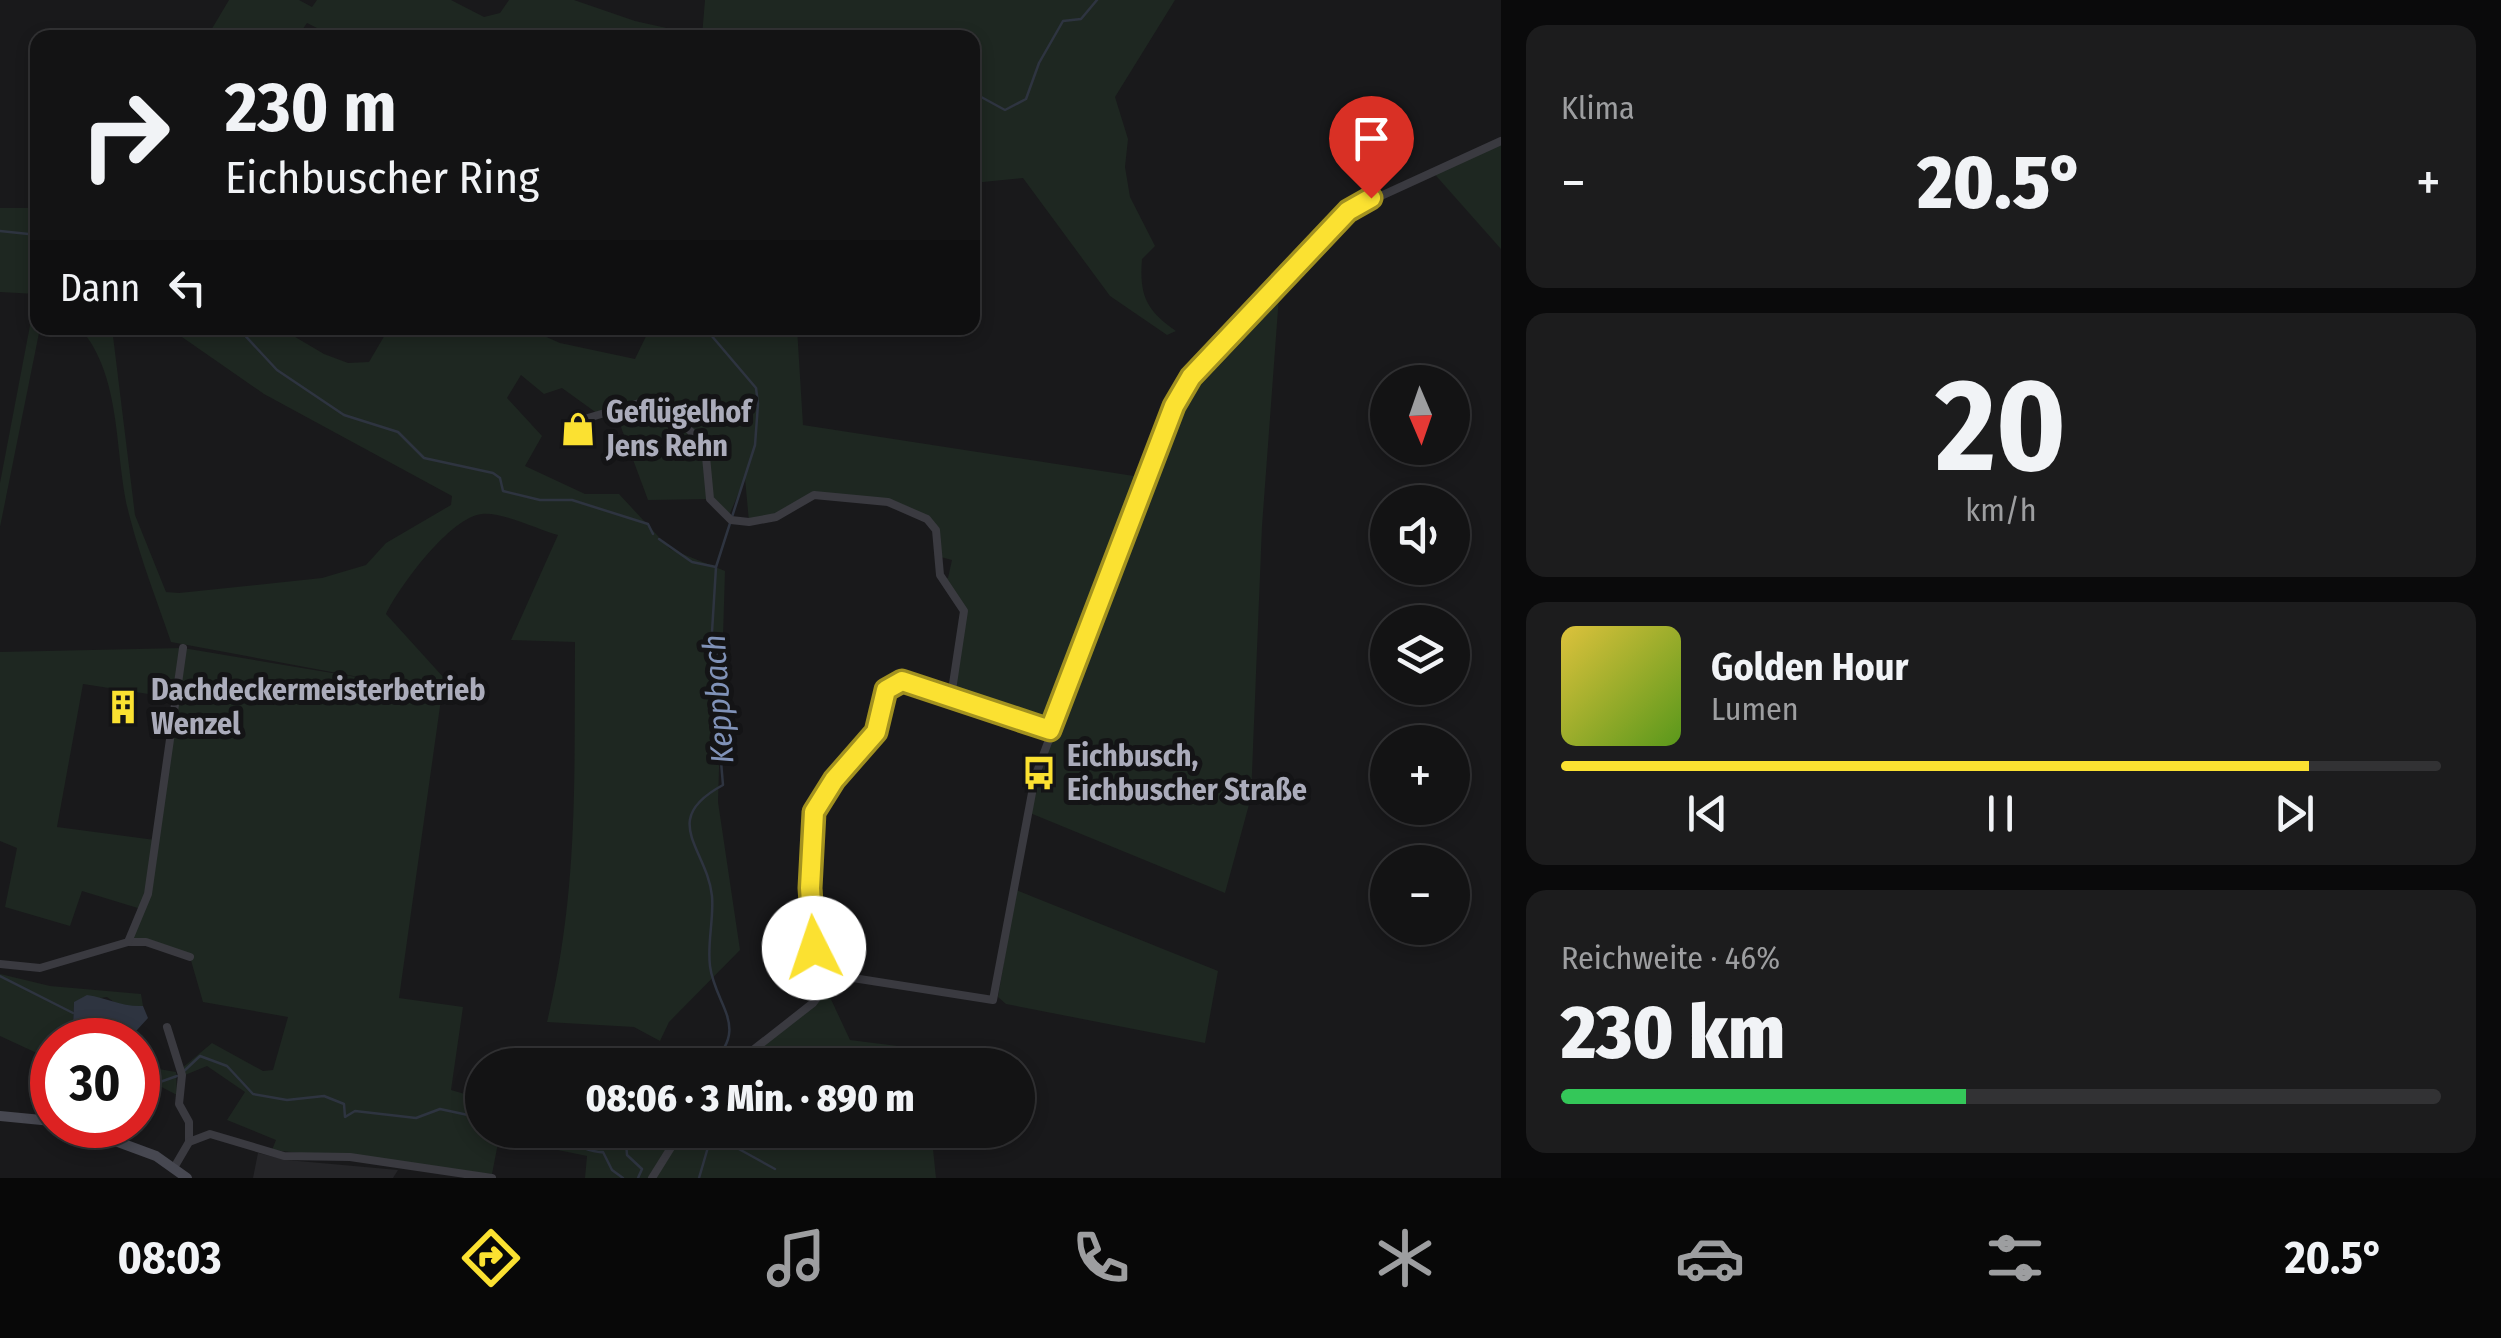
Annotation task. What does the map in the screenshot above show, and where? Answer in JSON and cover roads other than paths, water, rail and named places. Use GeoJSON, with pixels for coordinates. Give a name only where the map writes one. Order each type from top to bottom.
{"type":"FeatureCollection","features":[{"type":"Feature","properties":{"kind":"street"},"geometry":{"type":"LineString","coordinates":[[1050,730],[902,681],[886,690],[876,732],[834,780],[814,812],[810,888],[814,948],[824,969],[834,975],[993,1000],[1035,776],[1174,406],[1191,377],[1348,211],[1419,175],[1501,141]]}},
{"type":"Feature","properties":{"kind":"street"},"geometry":{"type":"LineString","coordinates":[[565,442],[567,424],[653,399],[662,402],[705,446],[710,499],[740,522],[776,517],[814,494],[888,502],[927,520],[936,530],[940,575],[964,610],[950,697]]}},
{"type":"Feature","properties":{"kind":"street"},"geometry":{"type":"LineString","coordinates":[[128,942],[148,894],[182,648]]}},
{"type":"Feature","properties":{"kind":"street"},"geometry":{"type":"LineString","coordinates":[[0,964],[40,968],[128,942],[146,942],[190,958]]}},
{"type":"Feature","properties":{"kind":"street"},"geometry":{"type":"LineString","coordinates":[[756,1048],[813,1003],[834,975]]}},
{"type":"Feature","properties":{"kind":"street"},"geometry":{"type":"LineString","coordinates":[[167,1027],[181,1072],[178,1104],[189,1122],[189,1142],[174,1166]]}},
{"type":"Feature","properties":{"kind":"street"},"geometry":{"type":"LineString","coordinates":[[0,1116],[30,1119]]}},
{"type":"Feature","properties":{"kind":"street"},"geometry":{"type":"LineString","coordinates":[[189,1142],[220,1134],[284,1156],[350,1158],[492,1178]]}},
{"type":"Feature","properties":{"kind":"street"},"geometry":{"type":"LineString","coordinates":[[129,1148],[174,1166],[188,1178]]}},
{"type":"Feature","properties":{"kind":"street"},"geometry":{"type":"LineString","coordinates":[[652,1178],[671,1148]]}},
{"type":"Feature","properties":{"kind":"water"},"geometry":{"type":"Polygon","coordinates":[[[87,995],[143,1006],[148,1018],[73,1018],[74,1002],[87,995]]]}},
{"type":"Feature","properties":{"kind":"waterway","name":"Keppbach"},"geometry":{"type":"LineString","coordinates":[[980,96],[1005,110],[1026,99],[1039,63],[1063,21],[1081,19],[1097,0]]}},
{"type":"Feature","properties":{"kind":"waterway"},"geometry":{"type":"LineString","coordinates":[[0,231],[30,234]]}},
{"type":"Feature","properties":{"kind":"waterway"},"geometry":{"type":"LineString","coordinates":[[244,335],[277,370],[344,415],[398,432],[424,458],[493,473],[500,478],[503,491],[540,500],[572,500],[648,524],[653,534]]}},
{"type":"Feature","properties":{"kind":"waterway","name":"Keppbach"},"geometry":{"type":"LineString","coordinates":[[711,335],[756,388],[758,404],[755,445],[716,567],[712,632],[718,641],[716,703],[723,785],[693,810],[690,823],[712,896],[710,966],[729,1028],[724,1048]]}},
{"type":"Feature","properties":{"kind":"waterway"},"geometry":{"type":"LineString","coordinates":[[659,539],[692,562],[716,567]]}},
{"type":"Feature","properties":{"kind":"waterway"},"geometry":{"type":"LineString","coordinates":[[0,976],[73,1013]]}},
{"type":"Feature","properties":{"kind":"waterway"},"geometry":{"type":"LineString","coordinates":[[184,1071],[200,1056],[227,1066],[253,1094],[287,1100],[324,1096],[344,1104],[345,1117],[355,1111],[416,1118],[440,1109],[465,1114]]}},
{"type":"Feature","properties":{"kind":"waterway"},"geometry":{"type":"LineString","coordinates":[[160,1082],[177,1076]]}},
{"type":"Feature","properties":{"kind":"waterway"},"geometry":{"type":"LineString","coordinates":[[584,1148],[603,1152],[612,1170],[623,1178]]}},
{"type":"Feature","properties":{"kind":"waterway"},"geometry":{"type":"LineString","coordinates":[[626,1148],[627,1155],[642,1169],[638,1178]]}},
{"type":"Feature","properties":{"kind":"waterway","name":"Keppbach"},"geometry":{"type":"LineString","coordinates":[[699,1178],[708,1148]]}},
{"type":"Feature","properties":{"kind":"waterway"},"geometry":{"type":"LineString","coordinates":[[737,1148],[775,1169]]}},
{"type":"Feature","properties":{"kind":"place","name":"Geflügelhof Jens Rehn"},"geometry":{"type":"Point","coordinates":[578,429]}},
{"type":"Feature","properties":{"kind":"place","name":"Dachdeckermeisterbetrieb Wenzel"},"geometry":{"type":"Point","coordinates":[123,707]}},
{"type":"Feature","properties":{"kind":"place","name":"Eichbusch, Eichbuscher Straße"},"geometry":{"type":"Point","coordinates":[1039,773]}}]}
